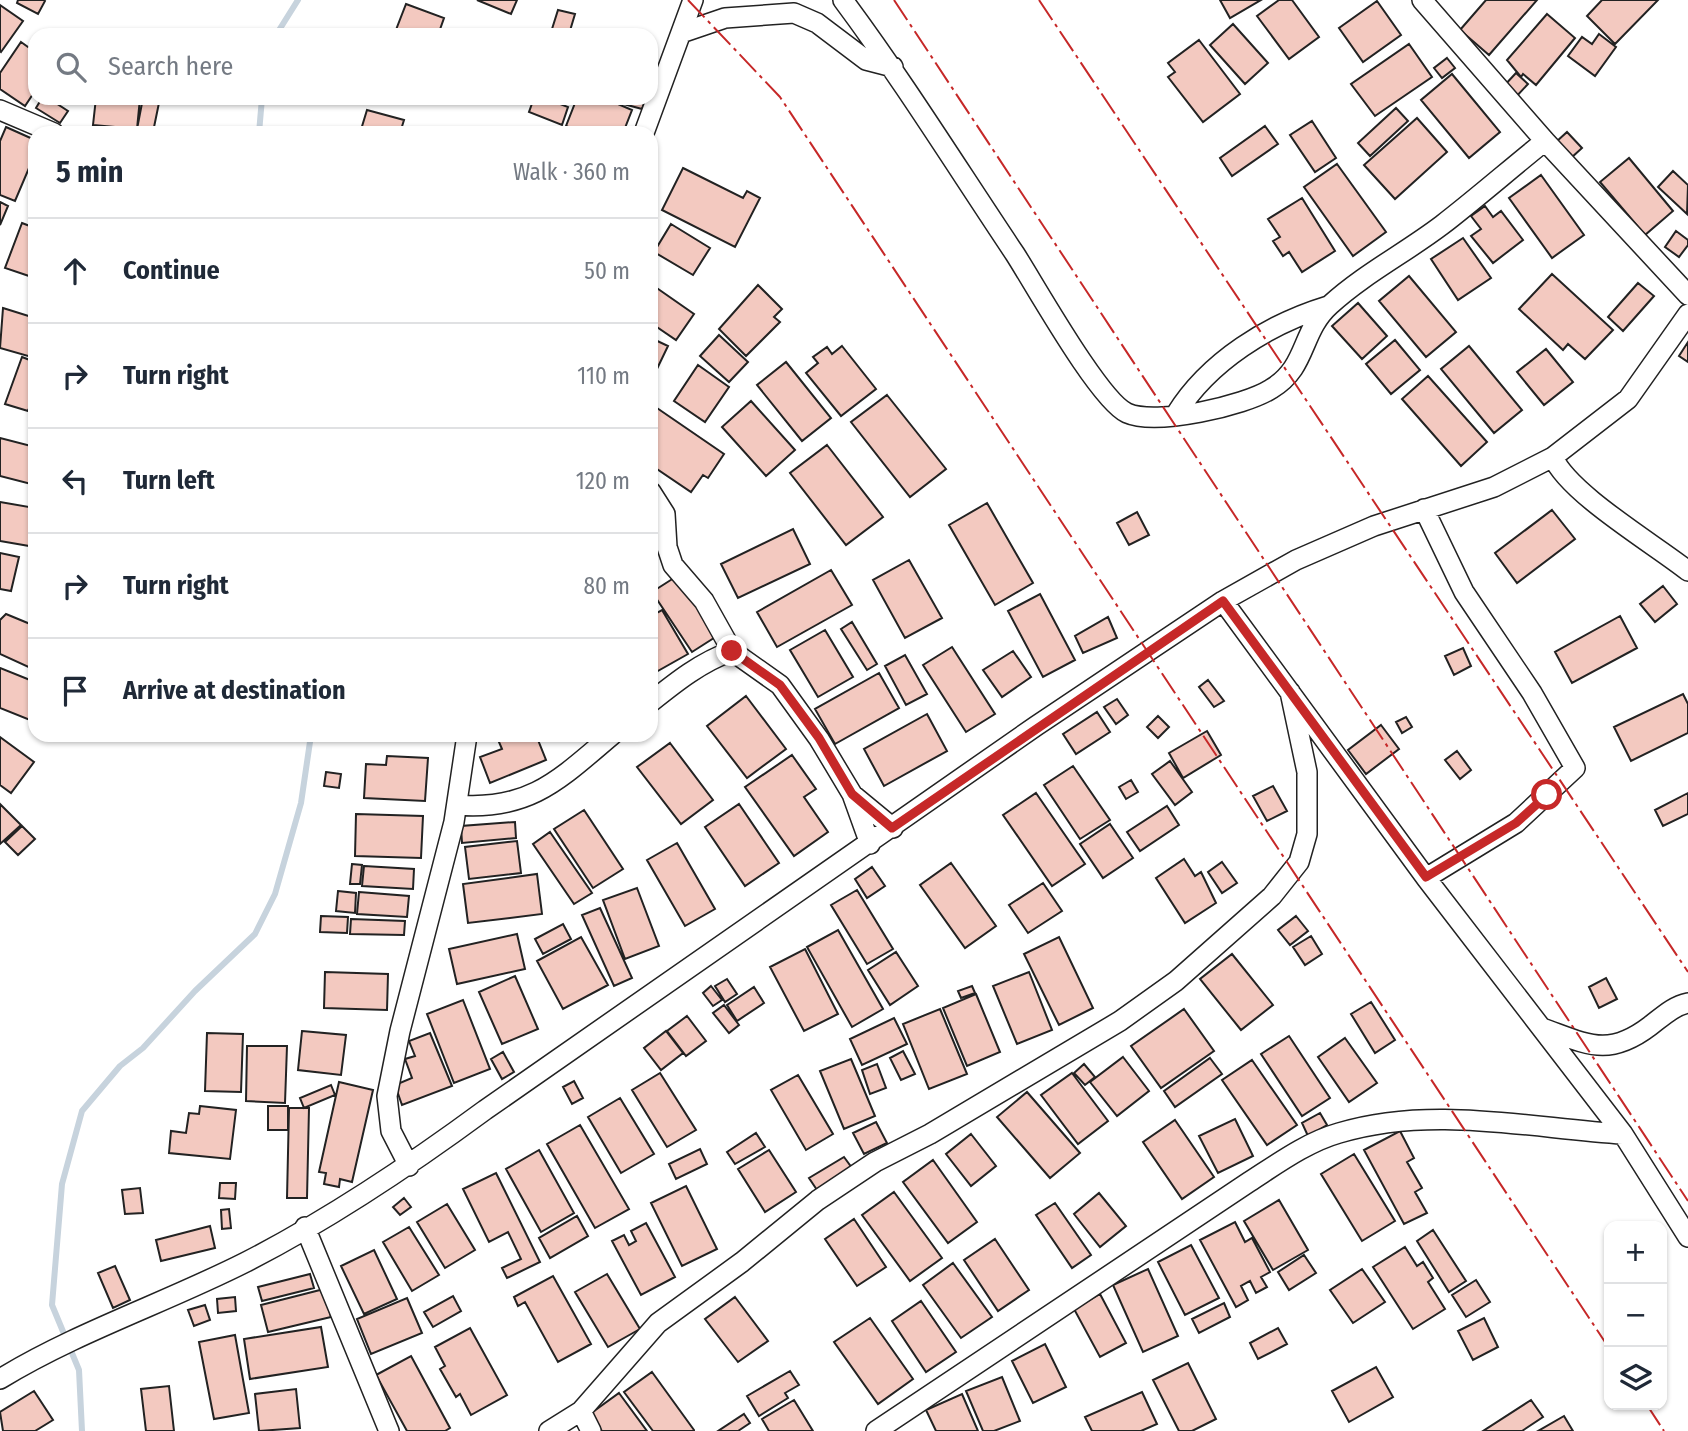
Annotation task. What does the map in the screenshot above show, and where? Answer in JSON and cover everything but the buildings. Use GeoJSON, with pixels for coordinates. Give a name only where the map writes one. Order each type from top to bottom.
{"type":"FeatureCollection","features":[{"type":"Feature","properties":{"kind":"street"},"geometry":{"type":"LineString","coordinates":[[658,95],[693,0]]}},
{"type":"Feature","properties":{"kind":"street"},"geometry":{"type":"LineString","coordinates":[[843,0],[893,67],[979,205],[1097,383],[1125,412],[1152,417],[1177,414],[1238,403],[1269,391],[1290,376],[1298,365],[1309,333],[1328,306]]}},
{"type":"Feature","properties":{"kind":"street"},"geometry":{"type":"LineString","coordinates":[[1422,0],[1545,141],[1688,295]]}},
{"type":"Feature","properties":{"kind":"street"},"geometry":{"type":"LineString","coordinates":[[681,33],[725,18],[794,13],[817,23],[866,60],[893,67]]}},
{"type":"Feature","properties":{"kind":"street"},"geometry":{"type":"LineString","coordinates":[[647,126],[654,105]]}},
{"type":"Feature","properties":{"kind":"street"},"geometry":{"type":"LineString","coordinates":[[0,110],[38,126]]}},
{"type":"Feature","properties":{"kind":"street"},"geometry":{"type":"LineString","coordinates":[[1177,414],[1190,392],[1223,360],[1301,314],[1328,306],[1441,225],[1545,141]]}},
{"type":"Feature","properties":{"kind":"street"},"geometry":{"type":"LineString","coordinates":[[0,1379],[78,1339],[248,1261],[410,1166],[485,1110],[1223,601],[1296,560],[1424,509],[1494,487],[1553,457],[1628,398],[1688,314]]}},
{"type":"Feature","properties":{"kind":"street"},"geometry":{"type":"LineString","coordinates":[[1553,457],[1558,471],[1593,501],[1688,571]]}},
{"type":"Feature","properties":{"kind":"street"},"geometry":{"type":"LineString","coordinates":[[658,503],[665,514],[667,547],[673,565],[704,601],[732,651],[780,685],[819,738],[852,794],[870,844]]}},
{"type":"Feature","properties":{"kind":"street"},"geometry":{"type":"LineString","coordinates":[[1424,509],[1464,592],[1532,693],[1576,768],[1516,823],[1426,877]]}},
{"type":"Feature","properties":{"kind":"street"},"geometry":{"type":"LineString","coordinates":[[1223,601],[1426,877],[1623,1134],[1688,1237]]}},
{"type":"Feature","properties":{"kind":"street"},"geometry":{"type":"LineString","coordinates":[[658,696],[714,657],[732,651]]}},
{"type":"Feature","properties":{"kind":"street"},"geometry":{"type":"LineString","coordinates":[[549,1431],[581,1411],[658,1323],[742,1262],[818,1200],[875,1161],[930,1134],[1120,1021],[1177,981],[1272,897],[1299,862],[1307,834],[1307,772],[1290,692]]}},
{"type":"Feature","properties":{"kind":"street"},"geometry":{"type":"LineString","coordinates":[[410,1166],[391,1131],[387,1096],[400,1031],[457,805],[466,742]]}},
{"type":"Feature","properties":{"kind":"street"},"geometry":{"type":"LineString","coordinates":[[457,805],[479,807],[508,804],[536,795],[560,781],[604,742]]}},
{"type":"Feature","properties":{"kind":"street"},"geometry":{"type":"LineString","coordinates":[[852,794],[892,828]]}},
{"type":"Feature","properties":{"kind":"street"},"geometry":{"type":"LineString","coordinates":[[1541,1027],[1595,1046],[1609,1047],[1635,1038],[1678,1005],[1688,1003]]}},
{"type":"Feature","properties":{"kind":"street"},"geometry":{"type":"LineString","coordinates":[[876,1431],[1249,1181],[1304,1148],[1339,1133],[1399,1122],[1466,1118],[1549,1129],[1623,1134]]}},
{"type":"Feature","properties":{"kind":"street"},"geometry":{"type":"LineString","coordinates":[[305,1227],[389,1431]]}},
{"type":"Feature","properties":{"kind":"street"},"geometry":{"type":"LineString","coordinates":[[581,1411],[591,1431]]}},
{"type":"Feature","properties":{"kind":"waterway"},"geometry":{"type":"LineString","coordinates":[[280,28],[298,0]]}},
{"type":"Feature","properties":{"kind":"waterway"},"geometry":{"type":"LineString","coordinates":[[260,126],[261,105]]}},
{"type":"Feature","properties":{"kind":"waterway"},"geometry":{"type":"LineString","coordinates":[[82,1431],[79,1370],[52,1305],[62,1184],[82,1111],[120,1066],[143,1048],[195,991],[255,934],[275,894],[301,803],[310,742]]}},
{"type":"Feature","properties":{"kind":"power"},"geometry":{"type":"LineString","coordinates":[[688,0],[780,97],[1608,1347]]}},
{"type":"Feature","properties":{"kind":"power"},"geometry":{"type":"LineString","coordinates":[[894,0],[1688,1201]]}},
{"type":"Feature","properties":{"kind":"power"},"geometry":{"type":"LineString","coordinates":[[1039,0],[1688,972]]}},
{"type":"Feature","properties":{"kind":"power"},"geometry":{"type":"LineString","coordinates":[[1650,1410],[1664,1431]]}},
{"type":"Feature","properties":{"kind":"route"},"geometry":{"type":"LineString","coordinates":[[732,651],[780,685],[819,738],[852,794],[892,828],[1036,726],[1223,601],[1426,877],[1516,823],[1547,795]]}}]}
